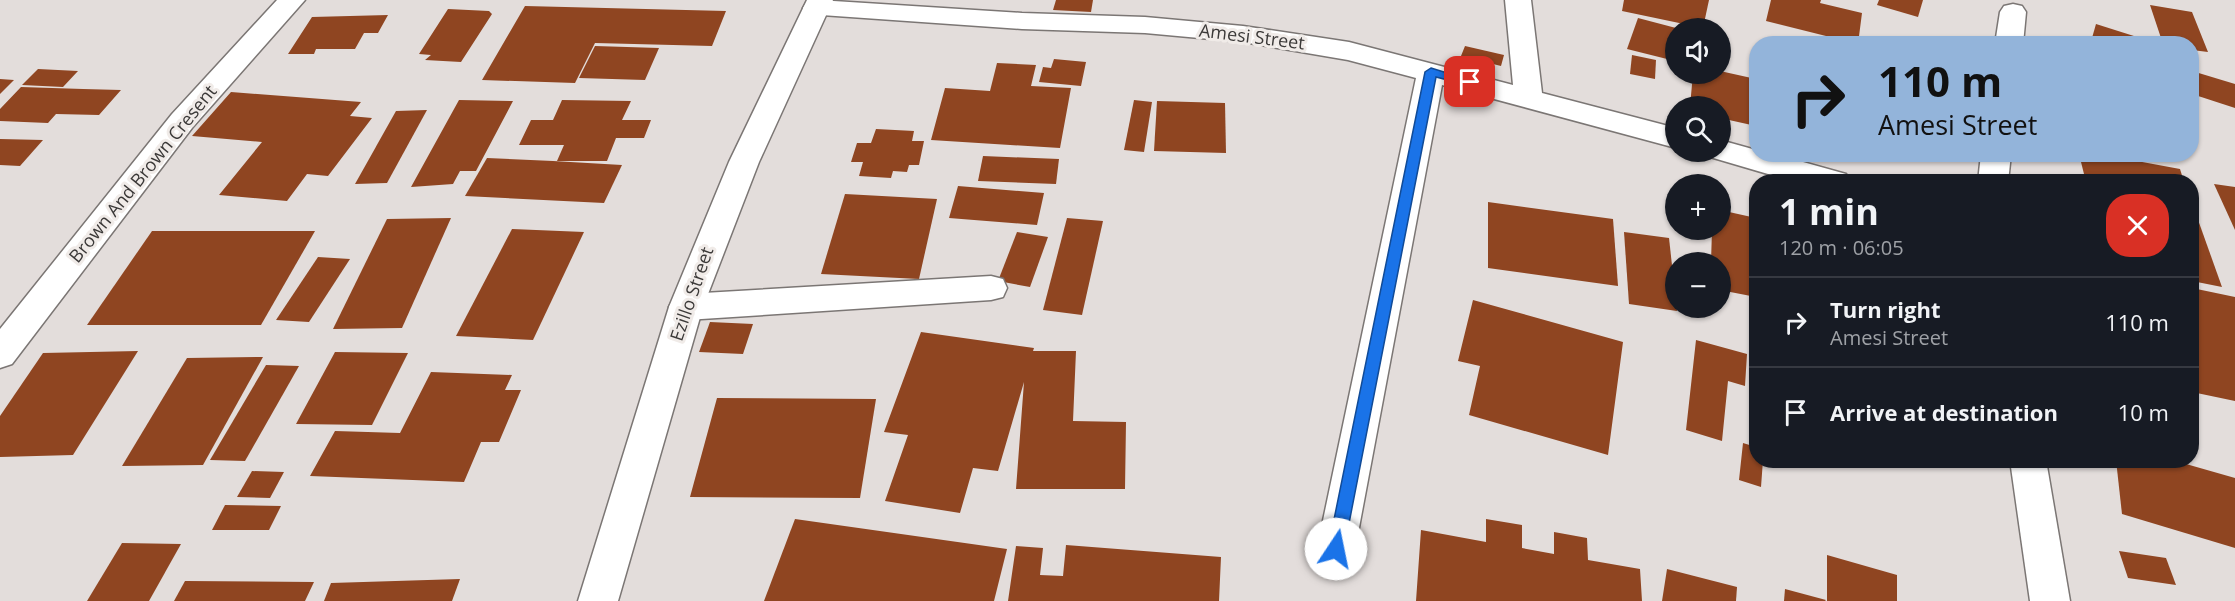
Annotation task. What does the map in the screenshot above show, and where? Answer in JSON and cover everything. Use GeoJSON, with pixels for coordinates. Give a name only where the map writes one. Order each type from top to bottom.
{"type":"FeatureCollection","features":[{"type":"Feature","properties":{"kind":"street","name":"Brown And Brown Cresent"},"geometry":{"type":"LineString","coordinates":[[0,354],[182,121],[292,0]]}},
{"type":"Feature","properties":{"kind":"street"},"geometry":{"type":"LineString","coordinates":[[1518,0],[1528,98]]}},
{"type":"Feature","properties":{"kind":"street","name":"Amesi Street"},"geometry":{"type":"LineString","coordinates":[[818,4],[1022,21],[1145,25],[1243,34],[1349,51],[1665,135]]}},
{"type":"Feature","properties":{"kind":"street","name":"Ezillo Street"},"geometry":{"type":"LineString","coordinates":[[598,601],[686,307],[744,162],[818,4]]}},
{"type":"Feature","properties":{"kind":"street"},"geometry":{"type":"LineString","coordinates":[[2010,36],[2013,12]]}},
{"type":"Feature","properties":{"kind":"street"},"geometry":{"type":"LineString","coordinates":[[1336,549],[1431,72]]}},
{"type":"Feature","properties":{"kind":"street"},"geometry":{"type":"LineString","coordinates":[[1731,153],[1749,158]]}},
{"type":"Feature","properties":{"kind":"street"},"geometry":{"type":"LineString","coordinates":[[1763,162],[1806,174]]}},
{"type":"Feature","properties":{"kind":"street"},"geometry":{"type":"LineString","coordinates":[[686,307],[991,288]]}},
{"type":"Feature","properties":{"kind":"street"},"geometry":{"type":"LineString","coordinates":[[2029,468],[2050,601]]}},
{"type":"Feature","properties":{"kind":"building"},"geometry":{"type":"Polygon","coordinates":[[[1056,0],[1093,0],[1091,12],[1053,10],[1056,0]]]}},
{"type":"Feature","properties":{"kind":"building"},"geometry":{"type":"Polygon","coordinates":[[[1624,0],[1709,0],[1705,18],[1665,18],[1665,20],[1622,11],[1624,0]]]}},
{"type":"Feature","properties":{"kind":"building"},"geometry":{"type":"Polygon","coordinates":[[[1771,0],[1821,0],[1820,3],[1862,13],[1859,36],[1826,36],[1766,21],[1771,0]]]}},
{"type":"Feature","properties":{"kind":"building"},"geometry":{"type":"Polygon","coordinates":[[[1879,0],[1923,0],[1918,17],[1877,5],[1879,0]]]}},
{"type":"Feature","properties":{"kind":"building"},"geometry":{"type":"Polygon","coordinates":[[[2150,5],[2192,12],[2208,52],[2199,51],[2199,36],[2160,36],[2150,5]]]}},
{"type":"Feature","properties":{"kind":"building"},"geometry":{"type":"Polygon","coordinates":[[[525,6],[726,11],[712,46],[595,43],[575,83],[482,80],[525,6]]]}},
{"type":"Feature","properties":{"kind":"building"},"geometry":{"type":"Polygon","coordinates":[[[448,9],[489,11],[492,14],[461,62],[425,60],[431,55],[419,54],[448,9]]]}},
{"type":"Feature","properties":{"kind":"building"},"geometry":{"type":"Polygon","coordinates":[[[388,15],[378,33],[364,33],[355,49],[316,49],[314,54],[288,54],[312,17],[388,15]]]}},
{"type":"Feature","properties":{"kind":"building"},"geometry":{"type":"Polygon","coordinates":[[[1638,18],[1665,25],[1665,58],[1627,49],[1638,18]]]}},
{"type":"Feature","properties":{"kind":"building"},"geometry":{"type":"Polygon","coordinates":[[[2096,24],[2134,36],[2093,36],[2096,24]]]}},
{"type":"Feature","properties":{"kind":"building"},"geometry":{"type":"Polygon","coordinates":[[[595,46],[659,48],[645,80],[579,78],[595,46]]]}},
{"type":"Feature","properties":{"kind":"building"},"geometry":{"type":"Polygon","coordinates":[[[1465,46],[1504,55],[1501,66],[1461,56],[1465,46]]]}},
{"type":"Feature","properties":{"kind":"building"},"geometry":{"type":"Polygon","coordinates":[[[1632,55],[1656,60],[1655,79],[1630,74],[1632,55]]]}},
{"type":"Feature","properties":{"kind":"building"},"geometry":{"type":"Polygon","coordinates":[[[1054,59],[1086,62],[1081,86],[1039,82],[1043,67],[1051,68],[1054,59]]]}},
{"type":"Feature","properties":{"kind":"building"},"geometry":{"type":"Polygon","coordinates":[[[997,63],[1036,65],[1031,86],[1071,88],[1060,148],[931,140],[945,88],[990,91],[997,63]]]}},
{"type":"Feature","properties":{"kind":"building"},"geometry":{"type":"Polygon","coordinates":[[[38,69],[78,71],[63,87],[22,85],[38,69]]]}},
{"type":"Feature","properties":{"kind":"building"},"geometry":{"type":"Polygon","coordinates":[[[1731,73],[1749,77],[1749,124],[1731,120],[1731,96],[1691,96],[1692,84],[1731,84],[1731,73]]]}},
{"type":"Feature","properties":{"kind":"building"},"geometry":{"type":"Polygon","coordinates":[[[2199,73],[2235,84],[2235,108],[2199,96],[2199,73]]]}},
{"type":"Feature","properties":{"kind":"building"},"geometry":{"type":"Polygon","coordinates":[[[0,79],[14,80],[0,94],[0,79]]]}},
{"type":"Feature","properties":{"kind":"building"},"geometry":{"type":"Polygon","coordinates":[[[21,87],[121,90],[99,115],[56,114],[48,123],[0,121],[0,109],[21,87]]]}},
{"type":"Feature","properties":{"kind":"building"},"geometry":{"type":"Polygon","coordinates":[[[231,92],[361,102],[350,116],[372,118],[328,176],[307,174],[287,201],[219,195],[262,142],[192,136],[231,92]]]}},
{"type":"Feature","properties":{"kind":"building"},"geometry":{"type":"Polygon","coordinates":[[[459,100],[513,101],[476,171],[460,171],[453,184],[411,187],[459,100]]]}},
{"type":"Feature","properties":{"kind":"building"},"geometry":{"type":"Polygon","coordinates":[[[562,100],[631,101],[622,120],[651,120],[644,138],[616,138],[607,161],[557,161],[564,145],[519,145],[531,120],[553,120],[562,100]]]}},
{"type":"Feature","properties":{"kind":"building"},"geometry":{"type":"Polygon","coordinates":[[[1134,100],[1152,102],[1144,152],[1124,150],[1134,100]]]}},
{"type":"Feature","properties":{"kind":"building"},"geometry":{"type":"Polygon","coordinates":[[[1157,101],[1225,103],[1226,153],[1154,151],[1157,101]]]}},
{"type":"Feature","properties":{"kind":"building"},"geometry":{"type":"Polygon","coordinates":[[[427,110],[387,183],[355,184],[396,111],[427,110]]]}},
{"type":"Feature","properties":{"kind":"building"},"geometry":{"type":"Polygon","coordinates":[[[876,129],[914,131],[912,141],[924,141],[919,165],[909,165],[907,172],[893,171],[891,178],[859,176],[863,162],[851,162],[857,143],[871,143],[876,129]]]}},
{"type":"Feature","properties":{"kind":"building"},"geometry":{"type":"Polygon","coordinates":[[[0,139],[43,140],[20,166],[0,165],[0,139]]]}},
{"type":"Feature","properties":{"kind":"building"},"geometry":{"type":"Polygon","coordinates":[[[983,156],[1059,159],[1056,184],[978,181],[983,156]]]}},
{"type":"Feature","properties":{"kind":"building"},"geometry":{"type":"Polygon","coordinates":[[[487,158],[622,165],[604,203],[465,196],[487,158]]]}},
{"type":"Feature","properties":{"kind":"building"},"geometry":{"type":"Polygon","coordinates":[[[2081,162],[2142,162],[2180,169],[2182,174],[2084,174],[2081,162]]]}},
{"type":"Feature","properties":{"kind":"building"},"geometry":{"type":"Polygon","coordinates":[[[2214,184],[2235,187],[2235,230],[2214,184]]]}},
{"type":"Feature","properties":{"kind":"building"},"geometry":{"type":"Polygon","coordinates":[[[958,186],[1044,193],[1037,225],[949,218],[958,186]]]}},
{"type":"Feature","properties":{"kind":"building"},"geometry":{"type":"Polygon","coordinates":[[[845,194],[937,199],[919,279],[821,274],[845,194]]]}},
{"type":"Feature","properties":{"kind":"building"},"geometry":{"type":"Polygon","coordinates":[[[1488,202],[1613,219],[1618,286],[1488,268],[1488,202]]]}},
{"type":"Feature","properties":{"kind":"building"},"geometry":{"type":"Polygon","coordinates":[[[1731,212],[1749,216],[1749,296],[1731,292],[1731,252],[1711,252],[1712,240],[1731,240],[1731,212]]]}},
{"type":"Feature","properties":{"kind":"building"},"geometry":{"type":"Polygon","coordinates":[[[451,218],[402,328],[333,329],[387,219],[451,218]]]}},
{"type":"Feature","properties":{"kind":"building"},"geometry":{"type":"Polygon","coordinates":[[[1067,218],[1103,221],[1082,315],[1043,310],[1067,218]]]}},
{"type":"Feature","properties":{"kind":"building"},"geometry":{"type":"Polygon","coordinates":[[[2199,223],[2222,287],[2199,282],[2199,223]]]}},
{"type":"Feature","properties":{"kind":"building"},"geometry":{"type":"Polygon","coordinates":[[[512,229],[584,232],[533,340],[456,336],[512,229]]]}},
{"type":"Feature","properties":{"kind":"building"},"geometry":{"type":"Polygon","coordinates":[[[152,231],[315,231],[261,325],[87,325],[152,231]]]}},
{"type":"Feature","properties":{"kind":"building"},"geometry":{"type":"Polygon","coordinates":[[[1017,232],[1048,237],[1030,287],[998,281],[1017,232]]]}},
{"type":"Feature","properties":{"kind":"building"},"geometry":{"type":"Polygon","coordinates":[[[1624,232],[1665,237],[1665,240],[1669,240],[1671,252],[1665,252],[1665,309],[1629,304],[1624,232]]]}},
{"type":"Feature","properties":{"kind":"building"},"geometry":{"type":"Polygon","coordinates":[[[318,257],[350,259],[309,322],[276,320],[318,257]]]}},
{"type":"Feature","properties":{"kind":"building"},"geometry":{"type":"Polygon","coordinates":[[[2199,289],[2235,297],[2235,401],[2199,393],[2199,289]]]}},
{"type":"Feature","properties":{"kind":"building"},"geometry":{"type":"Polygon","coordinates":[[[1473,300],[1623,342],[1608,455],[1469,415],[1480,366],[1458,361],[1473,300]]]}},
{"type":"Feature","properties":{"kind":"building"},"geometry":{"type":"Polygon","coordinates":[[[710,322],[753,324],[743,354],[699,352],[710,322]]]}},
{"type":"Feature","properties":{"kind":"building"},"geometry":{"type":"Polygon","coordinates":[[[921,332],[1034,348],[1033,351],[1076,351],[1073,421],[1126,422],[1125,489],[1016,489],[1024,382],[998,471],[973,468],[960,513],[885,501],[908,435],[884,432],[921,332]]]}},
{"type":"Feature","properties":{"kind":"building"},"geometry":{"type":"Polygon","coordinates":[[[1696,340],[1747,354],[1745,386],[1728,381],[1722,441],[1686,430],[1696,340]]]}},
{"type":"Feature","properties":{"kind":"building"},"geometry":{"type":"Polygon","coordinates":[[[138,351],[73,455],[0,457],[0,416],[43,353],[138,351]]]}},
{"type":"Feature","properties":{"kind":"building"},"geometry":{"type":"Polygon","coordinates":[[[335,352],[408,353],[372,425],[296,424],[335,352]]]}},
{"type":"Feature","properties":{"kind":"building"},"geometry":{"type":"Polygon","coordinates":[[[263,357],[203,465],[122,466],[187,358],[263,357]]]}},
{"type":"Feature","properties":{"kind":"building"},"geometry":{"type":"Polygon","coordinates":[[[266,365],[299,366],[245,461],[210,460],[266,365]]]}},
{"type":"Feature","properties":{"kind":"building"},"geometry":{"type":"Polygon","coordinates":[[[431,372],[512,375],[505,390],[521,390],[499,442],[481,442],[464,482],[310,476],[335,431],[400,433],[431,372]]]}},
{"type":"Feature","properties":{"kind":"building"},"geometry":{"type":"Polygon","coordinates":[[[717,398],[876,399],[860,498],[690,497],[717,398]]]}},
{"type":"Feature","properties":{"kind":"building"},"geometry":{"type":"Polygon","coordinates":[[[1743,443],[1749,445],[1749,468],[1762,468],[1761,487],[1739,480],[1743,443]]]}},
{"type":"Feature","properties":{"kind":"building"},"geometry":{"type":"Polygon","coordinates":[[[2117,468],[2199,468],[2235,478],[2235,548],[2122,514],[2117,468]]]}},
{"type":"Feature","properties":{"kind":"building"},"geometry":{"type":"Polygon","coordinates":[[[252,471],[284,472],[270,498],[237,497],[252,471]]]}},
{"type":"Feature","properties":{"kind":"building"},"geometry":{"type":"Polygon","coordinates":[[[225,505],[281,506],[269,530],[212,530],[225,505]]]}},
{"type":"Feature","properties":{"kind":"building"},"geometry":{"type":"Polygon","coordinates":[[[795,519],[1007,549],[994,601],[764,601],[795,519]]]}},
{"type":"Feature","properties":{"kind":"building"},"geometry":{"type":"Polygon","coordinates":[[[1486,519],[1522,525],[1522,548],[1554,554],[1554,532],[1587,538],[1588,560],[1640,569],[1642,601],[1416,601],[1421,530],[1486,542],[1486,519]]]}},
{"type":"Feature","properties":{"kind":"building"},"geometry":{"type":"Polygon","coordinates":[[[122,543],[181,544],[149,601],[87,601],[122,543]]]}},
{"type":"Feature","properties":{"kind":"building"},"geometry":{"type":"Polygon","coordinates":[[[1066,545],[1221,557],[1219,601],[1008,601],[1016,546],[1043,548],[1040,575],[1063,576],[1066,545]]]}},
{"type":"Feature","properties":{"kind":"building"},"geometry":{"type":"Polygon","coordinates":[[[2119,551],[2166,558],[2176,585],[2128,578],[2119,551]]]}},
{"type":"Feature","properties":{"kind":"building"},"geometry":{"type":"Polygon","coordinates":[[[1827,555],[1897,575],[1897,601],[1827,601],[1827,555]]]}},
{"type":"Feature","properties":{"kind":"building"},"geometry":{"type":"Polygon","coordinates":[[[1667,569],[1737,587],[1736,601],[1662,601],[1667,569]]]}},
{"type":"Feature","properties":{"kind":"building"},"geometry":{"type":"Polygon","coordinates":[[[460,579],[452,601],[324,601],[331,583],[460,579]]]}},
{"type":"Feature","properties":{"kind":"building"},"geometry":{"type":"Polygon","coordinates":[[[185,581],[314,582],[305,601],[174,601],[185,581]]]}},
{"type":"Feature","properties":{"kind":"building"},"geometry":{"type":"Polygon","coordinates":[[[1785,589],[1826,600],[1784,601],[1785,589]]]}},
{"type":"Feature","properties":{"kind":"route"},"geometry":{"type":"LineString","coordinates":[[1336,549],[1431,72],[1470,82]]}}]}
